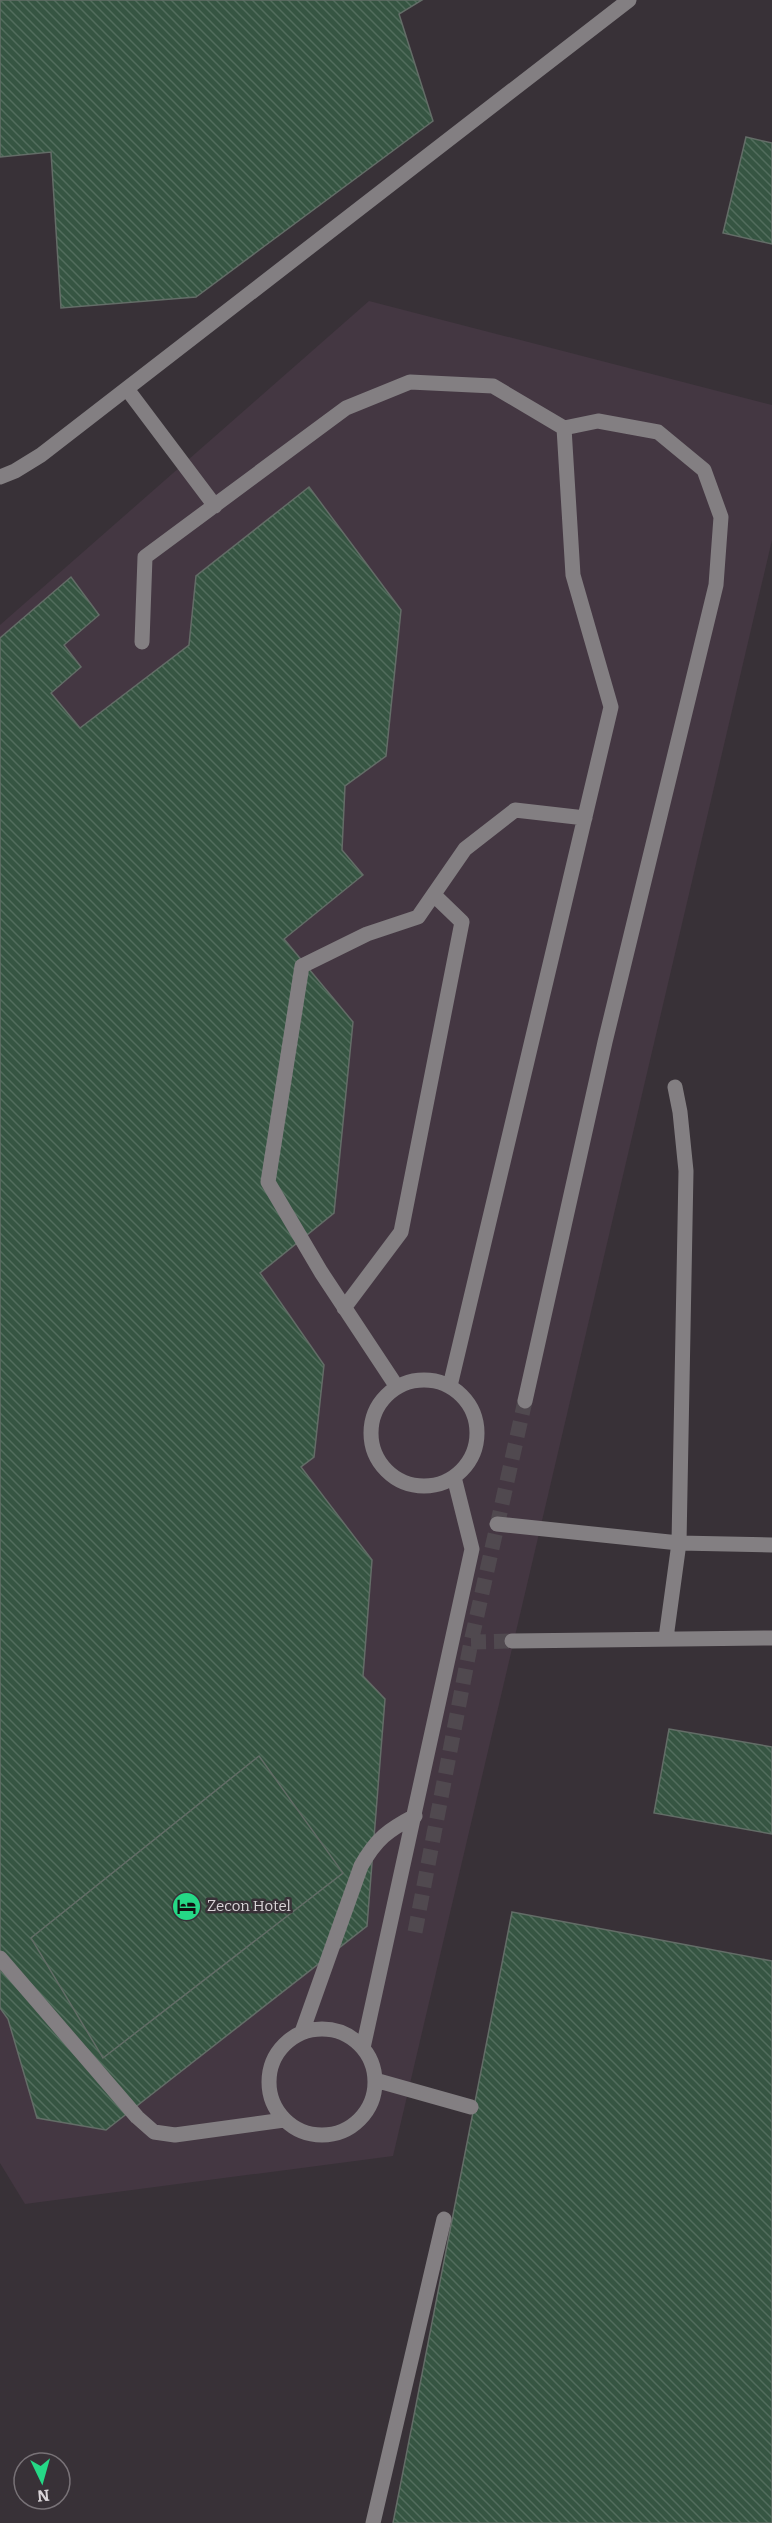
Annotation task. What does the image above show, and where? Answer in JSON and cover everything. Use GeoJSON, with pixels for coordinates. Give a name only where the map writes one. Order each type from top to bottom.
{"type":"FeatureCollection","features":[{"type":"Feature","properties":{"kind":"street"},"geometry":{"type":"LineString","coordinates":[[0,477],[15,471],[41,455],[625,2]]}},
{"type":"Feature","properties":{"kind":"street"},"geometry":{"type":"LineString","coordinates":[[142,642],[145,557],[346,408],[410,382],[493,386],[564,428],[598,421],[658,432],[704,470],[721,517],[716,585],[605,1042],[525,1401]]}},
{"type":"Feature","properties":{"kind":"street"},"geometry":{"type":"LineString","coordinates":[[127,389],[215,506]]}},
{"type":"Feature","properties":{"kind":"street"},"geometry":{"type":"LineString","coordinates":[[450,1386],[611,707],[573,575],[564,428]]}},
{"type":"Feature","properties":{"kind":"street"},"geometry":{"type":"LineString","coordinates":[[397,1387],[344,1308],[268,1182],[302,966],[367,934],[418,917],[465,849],[514,810],[585,818]]}},
{"type":"Feature","properties":{"kind":"street"},"geometry":{"type":"LineString","coordinates":[[344,1308],[401,1232],[462,922],[434,895]]}},
{"type":"Feature","properties":{"kind":"street"},"geometry":{"type":"LineString","coordinates":[[666,1638],[679,1543],[686,1171],[675,1087]]}},
{"type":"Feature","properties":{"kind":"street"},"geometry":{"type":"LineString","coordinates":[[414,1381],[433,1381],[450,1386],[464,1398],[474,1413],[477,1431],[475,1449],[466,1465],[454,1477],[439,1484],[423,1486],[406,1483],[391,1475],[380,1462],[373,1448],[370,1431],[374,1415],[383,1399],[397,1387],[414,1381]]}},
{"type":"Feature","properties":{"kind":"street"},"geometry":{"type":"LineString","coordinates":[[363,2048],[472,1549],[454,1477]]}},
{"type":"Feature","properties":{"kind":"street"},"geometry":{"type":"LineString","coordinates":[[497,1524],[679,1543],[772,1545]]}},
{"type":"Feature","properties":{"kind":"street"},"geometry":{"type":"LineString","coordinates":[[512,1641],[772,1638]]}},
{"type":"Feature","properties":{"kind":"street"},"geometry":{"type":"LineString","coordinates":[[302,2032],[361,1866],[372,1846],[387,1831],[415,1816]]}},
{"type":"Feature","properties":{"kind":"street"},"geometry":{"type":"LineString","coordinates":[[0,1958],[137,2117],[154,2132],[175,2135],[284,2120]]}},
{"type":"Feature","properties":{"kind":"street"},"geometry":{"type":"LineString","coordinates":[[319,2029],[336,2030],[351,2037],[363,2048],[372,2063],[375,2080],[373,2097],[365,2112],[352,2125],[336,2133],[317,2135],[299,2129],[284,2120],[274,2105],[269,2086],[270,2070],[282,2048],[302,2032],[319,2029]]}},
{"type":"Feature","properties":{"kind":"street"},"geometry":{"type":"LineString","coordinates":[[375,2080],[471,2107]]}},
{"type":"Feature","properties":{"kind":"street"},"geometry":{"type":"LineString","coordinates":[[373,2523],[444,2219]]}},
{"type":"Feature","properties":{"kind":"shaded area"},"geometry":{"type":"Polygon","coordinates":[[[369,301],[772,405],[772,540],[393,2156],[25,2204],[0,2163],[0,625],[369,301]]]}},
{"type":"Feature","properties":{"kind":"building"},"geometry":{"type":"Polygon","coordinates":[[[0,0],[422,0],[399,14],[433,121],[196,297],[61,308],[51,152],[0,157],[0,0]]]}},
{"type":"Feature","properties":{"kind":"building"},"geometry":{"type":"Polygon","coordinates":[[[746,137],[772,143],[772,244],[723,233],[746,137]]]}},
{"type":"Feature","properties":{"kind":"building"},"geometry":{"type":"Polygon","coordinates":[[[309,487],[401,610],[386,756],[345,786],[342,850],[363,875],[284,939],[353,1022],[334,1213],[260,1273],[324,1365],[314,1457],[301,1467],[372,1560],[363,1676],[385,1699],[367,1926],[106,2130],[37,2118],[8,2019],[0,2008],[0,638],[71,577],[99,615],[64,645],[81,667],[51,693],[80,728],[189,645],[196,576],[309,487]]]}},
{"type":"Feature","properties":{"kind":"building"},"geometry":{"type":"Polygon","coordinates":[[[669,1729],[772,1747],[772,1834],[654,1813],[669,1729]]]}},
{"type":"Feature","properties":{"kind":"building","name":"Zecon Hotel"},"geometry":{"type":"Polygon","coordinates":[[[259,1756],[343,1873],[103,2058],[31,1938],[259,1756]]]}},
{"type":"Feature","properties":{"kind":"building"},"geometry":{"type":"Polygon","coordinates":[[[512,1912],[772,1961],[772,2523],[393,2523],[512,1912]]]}},
{"type":"Feature","properties":{"kind":"tunnel"},"geometry":{"type":"LineString","coordinates":[[415,1932],[471,1642],[525,1401]]}},
{"type":"Feature","properties":{"kind":"tunnel"},"geometry":{"type":"LineString","coordinates":[[471,1642],[512,1641]]}},
{"type":"Feature","properties":{"kind":"place","name":"Zecon Hotel"},"geometry":{"type":"Point","coordinates":[186,1906]}}]}
